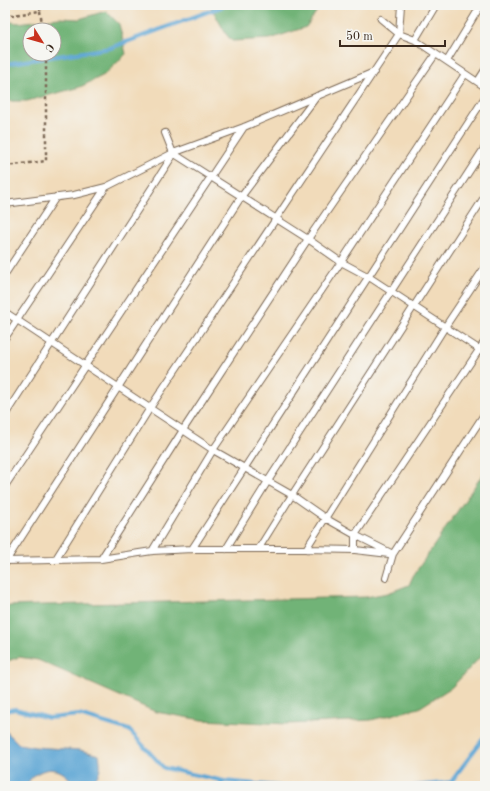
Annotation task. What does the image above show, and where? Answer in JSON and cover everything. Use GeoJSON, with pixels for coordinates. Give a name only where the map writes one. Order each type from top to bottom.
{"type":"FeatureCollection","features":[{"type":"Feature","properties":{"kind":"lane"},"geometry":{"type":"LineString","coordinates":[[55,560],[150,408],[399,34],[402,5]]}},
{"type":"Feature","properties":{"kind":"lane"},"geometry":{"type":"LineString","coordinates":[[415,40],[436,5]]}},
{"type":"Feature","properties":{"kind":"lane"},"geometry":{"type":"LineString","coordinates":[[447,61],[481,5]]}},
{"type":"Feature","properties":{"kind":"lane"},"geometry":{"type":"LineString","coordinates":[[381,19],[399,34],[415,40],[435,55],[447,61],[485,87]]}},
{"type":"Feature","properties":{"kind":"lane"},"geometry":{"type":"LineString","coordinates":[[101,559],[182,430],[308,239],[435,55]]}},
{"type":"Feature","properties":{"kind":"lane"},"geometry":{"type":"LineString","coordinates":[[478,81],[485,70]]}},
{"type":"Feature","properties":{"kind":"lane"},"geometry":{"type":"LineString","coordinates":[[5,204],[74,195],[106,187],[173,153],[244,127],[374,72]]}},
{"type":"Feature","properties":{"kind":"lane"},"geometry":{"type":"LineString","coordinates":[[152,551],[213,450],[465,74]]}},
{"type":"Feature","properties":{"kind":"lane"},"geometry":{"type":"LineString","coordinates":[[5,561],[241,197],[316,96]]}},
{"type":"Feature","properties":{"kind":"lane"},"geometry":{"type":"LineString","coordinates":[[192,549],[246,468],[485,96]]}},
{"type":"Feature","properties":{"kind":"lane"},"geometry":{"type":"LineString","coordinates":[[5,486],[244,127]]}},
{"type":"Feature","properties":{"kind":"lane"},"geometry":{"type":"LineString","coordinates":[[165,133],[173,153],[308,239],[340,262],[369,277],[485,353]]}},
{"type":"Feature","properties":{"kind":"lane"},"geometry":{"type":"LineString","coordinates":[[226,549],[390,291],[485,147]]}},
{"type":"Feature","properties":{"kind":"lane"},"geometry":{"type":"LineString","coordinates":[[5,415],[173,153]]}},
{"type":"Feature","properties":{"kind":"lane"},"geometry":{"type":"LineString","coordinates":[[5,338],[106,187]]}},
{"type":"Feature","properties":{"kind":"lane"},"geometry":{"type":"LineString","coordinates":[[259,548],[412,306],[485,196]]}},
{"type":"Feature","properties":{"kind":"lane"},"geometry":{"type":"LineString","coordinates":[[5,274],[56,197]]}},
{"type":"Feature","properties":{"kind":"lane"},"geometry":{"type":"LineString","coordinates":[[306,549],[445,327],[485,267]]}},
{"type":"Feature","properties":{"kind":"lane"},"geometry":{"type":"LineString","coordinates":[[5,312],[213,450],[292,495],[325,518],[393,554]]}},
{"type":"Feature","properties":{"kind":"lane"},"geometry":{"type":"LineString","coordinates":[[355,550],[355,535],[485,341]]}},
{"type":"Feature","properties":{"kind":"lane"},"geometry":{"type":"LineString","coordinates":[[386,578],[393,554],[485,412]]}},
{"type":"Feature","properties":{"kind":"lane"},"geometry":{"type":"LineString","coordinates":[[5,561],[101,559],[152,551],[192,549],[259,548],[355,550],[393,554]]}},
{"type":"Feature","properties":{"kind":"path"},"geometry":{"type":"LineString","coordinates":[[41,5],[40,12],[42,22]]}},
{"type":"Feature","properties":{"kind":"path"},"geometry":{"type":"LineString","coordinates":[[5,14],[14,16],[40,12]]}},
{"type":"Feature","properties":{"kind":"path"},"geometry":{"type":"LineString","coordinates":[[5,166],[46,161],[46,62]]}},
{"type":"Feature","properties":{"kind":"green space"},"geometry":{"type":"Polygon","coordinates":[[[211,5],[321,5],[306,27],[270,39],[232,41],[226,34],[211,5]]]}},
{"type":"Feature","properties":{"kind":"green space"},"geometry":{"type":"Polygon","coordinates":[[[106,11],[119,24],[126,54],[104,75],[80,87],[27,101],[5,101],[5,21],[22,23],[22,62],[62,62],[62,22],[26,22],[59,18],[79,19],[106,11]]]}},
{"type":"Feature","properties":{"kind":"green space"},"geometry":{"type":"Polygon","coordinates":[[[485,471],[485,652],[452,687],[419,708],[371,720],[288,724],[202,720],[156,712],[38,660],[19,657],[5,662],[5,606],[366,597],[388,593],[409,585],[413,576],[485,471]]]}},
{"type":"Feature","properties":{"kind":"water"},"geometry":{"type":"Polygon","coordinates":[[[5,730],[19,744],[35,747],[80,750],[99,755],[100,769],[98,776],[88,786],[76,786],[65,774],[58,770],[52,769],[42,771],[32,777],[26,786],[5,786],[5,730]]]}},
{"type":"Feature","properties":{"kind":"waterway"},"geometry":{"type":"LineString","coordinates":[[5,64],[110,48],[226,5]]}},
{"type":"Feature","properties":{"kind":"waterway"},"geometry":{"type":"LineString","coordinates":[[5,711],[15,709],[49,718],[79,715],[129,730],[164,768],[224,781]]}},
{"type":"Feature","properties":{"kind":"waterway"},"geometry":{"type":"LineString","coordinates":[[414,786],[451,782],[485,736]]}},
{"type":"Feature","properties":{"kind":"waterway"},"geometry":{"type":"LineString","coordinates":[[89,779],[96,786]]}},
{"type":"Feature","properties":{"kind":"waterway"},"geometry":{"type":"LineString","coordinates":[[220,786],[224,781],[279,786]]}}]}
